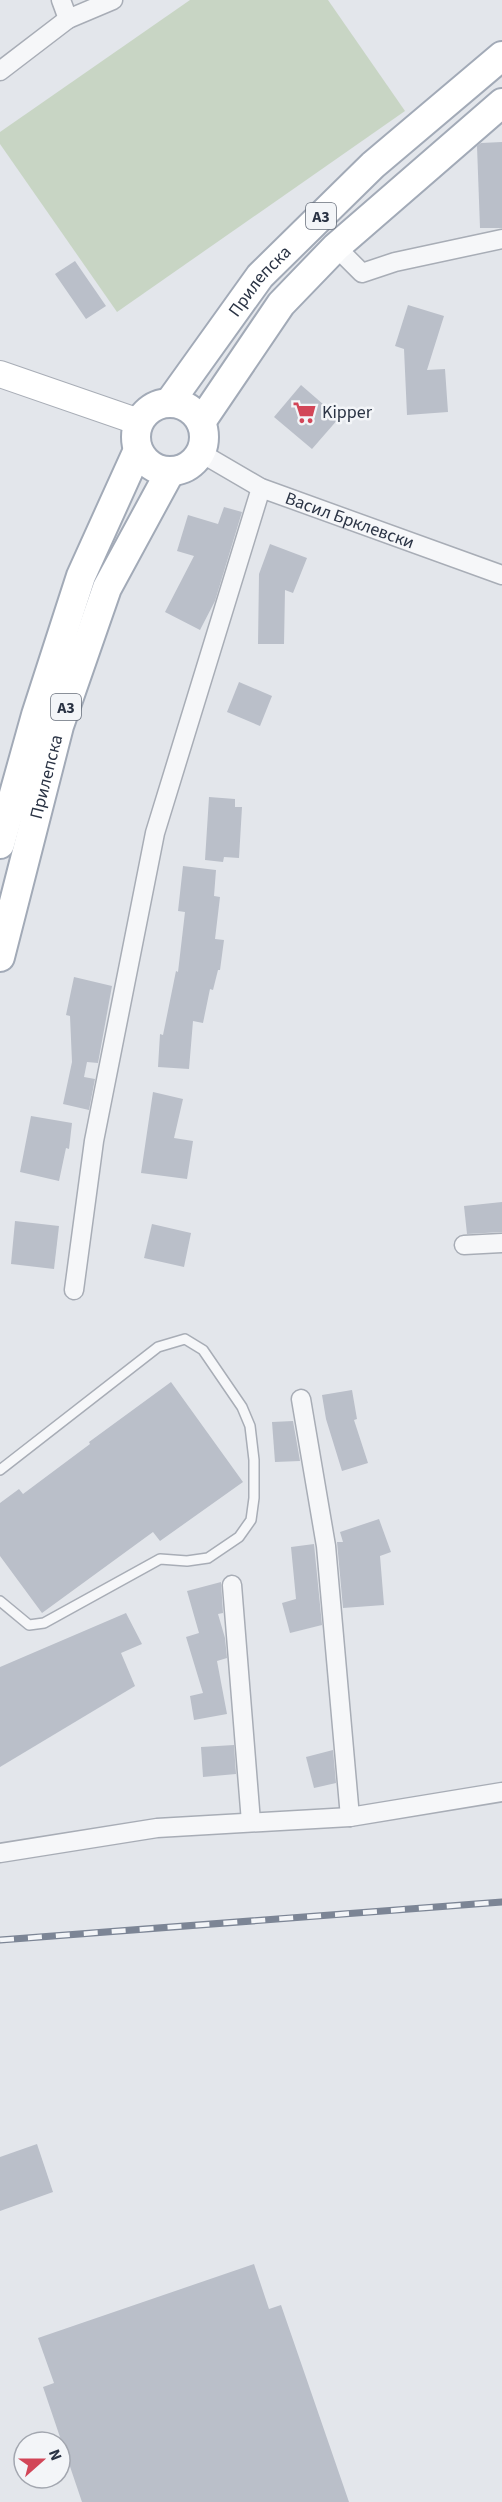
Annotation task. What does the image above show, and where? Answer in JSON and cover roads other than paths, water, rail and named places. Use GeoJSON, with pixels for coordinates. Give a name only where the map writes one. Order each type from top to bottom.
{"type":"FeatureCollection","features":[{"type":"Feature","properties":{"kind":"main road","name":"Прилепска"},"geometry":{"type":"LineString","coordinates":[[169,403],[260,276],[373,165],[502,56]]}},
{"type":"Feature","properties":{"kind":"main road","name":"Прилепска"},"geometry":{"type":"LineString","coordinates":[[201,422],[281,304],[336,247],[502,103]]}},
{"type":"Feature","properties":{"kind":"main road"},"geometry":{"type":"LineString","coordinates":[[138,436],[151,466],[170,472],[188,467],[201,453],[204,432],[201,422],[188,408],[169,403]]}},
{"type":"Feature","properties":{"kind":"main road","name":"A3"},"geometry":{"type":"LineString","coordinates":[[138,436],[151,408],[169,403]]}},
{"type":"Feature","properties":{"kind":"main road","name":"Прилепска"},"geometry":{"type":"LineString","coordinates":[[0,844],[36,714],[81,576],[138,436]]}},
{"type":"Feature","properties":{"kind":"main road","name":"Прилепска"},"geometry":{"type":"LineString","coordinates":[[0,957],[59,726],[107,588],[170,472]]}},
{"type":"Feature","properties":{"kind":"street"},"geometry":{"type":"LineString","coordinates":[[61,0],[68,19]]}},
{"type":"Feature","properties":{"kind":"street"},"geometry":{"type":"LineString","coordinates":[[0,71],[68,19],[113,0]]}},
{"type":"Feature","properties":{"kind":"street"},"geometry":{"type":"LineString","coordinates":[[336,247],[362,273],[395,262],[502,239]]}},
{"type":"Feature","properties":{"kind":"street"},"geometry":{"type":"LineString","coordinates":[[0,374],[138,436]]}},
{"type":"Feature","properties":{"kind":"street","name":"Васил Брклевски"},"geometry":{"type":"LineString","coordinates":[[201,453],[261,488],[502,575]]}},
{"type":"Feature","properties":{"kind":"street"},"geometry":{"type":"LineString","coordinates":[[74,1290],[94,1141],[155,833],[261,488]]}},
{"type":"Feature","properties":{"kind":"street"},"geometry":{"type":"LineString","coordinates":[[464,1245],[502,1243]]}},
{"type":"Feature","properties":{"kind":"street"},"geometry":{"type":"LineString","coordinates":[[301,1400],[326,1546],[350,1817]]}},
{"type":"Feature","properties":{"kind":"street"},"geometry":{"type":"LineString","coordinates":[[232,1585],[251,1822]]}},
{"type":"Feature","properties":{"kind":"street"},"geometry":{"type":"LineString","coordinates":[[0,1853],[157,1828],[350,1817],[502,1792]]}},
{"type":"Feature","properties":{"kind":"lane"},"geometry":{"type":"LineString","coordinates":[[0,1470],[159,1347],[185,1339],[203,1350],[242,1407],[250,1426],[254,1460],[254,1498],[251,1520],[239,1537],[208,1558],[187,1561],[160,1559],[45,1623],[29,1625],[0,1601]]}},
{"type":"Feature","properties":{"kind":"railway"},"geometry":{"type":"LineString","coordinates":[[0,1940],[502,1902]]}},
{"type":"Feature","properties":{"kind":"place","name":"Kipper"},"geometry":{"type":"Point","coordinates":[304,412]}}]}
